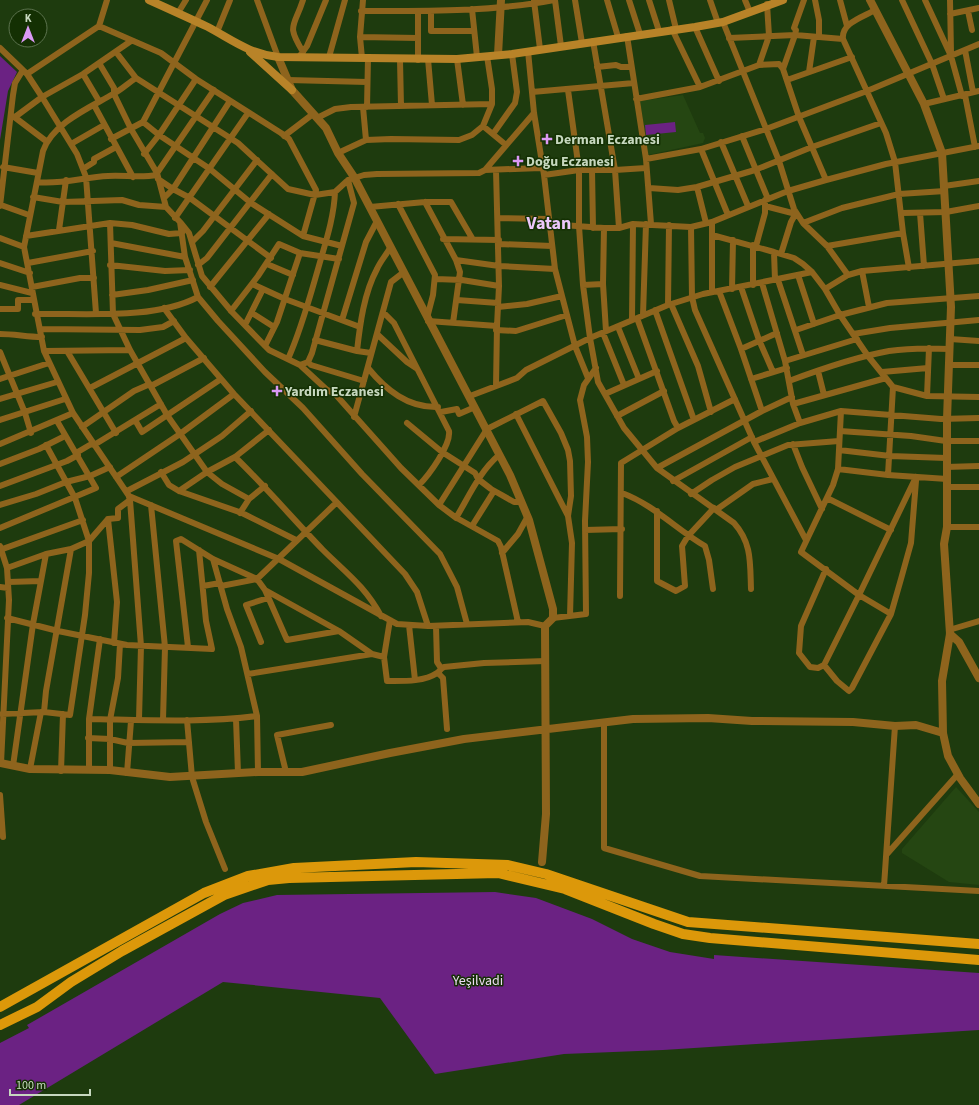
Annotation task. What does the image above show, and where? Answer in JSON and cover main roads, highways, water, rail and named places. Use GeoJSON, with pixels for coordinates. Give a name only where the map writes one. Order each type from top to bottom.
{"type":"FeatureCollection","features":[{"type":"Feature","properties":{"kind":"main road"},"geometry":{"type":"LineString","coordinates":[[149,0],[164,3],[178,14],[217,32],[246,49],[260,55],[278,57],[301,55],[400,60],[458,59],[512,54],[618,37],[695,27],[720,22],[750,12],[770,3],[783,0]]}},
{"type":"Feature","properties":{"kind":"main road"},"geometry":{"type":"LineString","coordinates":[[246,49],[292,90]]}},
{"type":"Feature","properties":{"kind":"main road"},"geometry":{"type":"LineString","coordinates":[[0,1007],[204,893],[248,876],[294,868],[416,862],[508,865],[546,874],[688,922],[979,944]]}},
{"type":"Feature","properties":{"kind":"main road"},"geometry":{"type":"LineString","coordinates":[[0,1025],[37,1007],[71,982],[122,951],[224,895],[268,880],[289,878],[498,873],[565,888],[683,934],[710,938],[979,960]]}},
{"type":"Feature","properties":{"kind":"place","name":"Derman Eczanesi"},"geometry":{"type":"Point","coordinates":[547,139]}},
{"type":"Feature","properties":{"kind":"place","name":"Doğu Eczanesi"},"geometry":{"type":"Point","coordinates":[518,161]}},
{"type":"Feature","properties":{"kind":"place","name":"Yardım Eczanesi"},"geometry":{"type":"Point","coordinates":[277,391]}},
{"type":"Feature","properties":{"kind":"district","name":"Vatan"},"geometry":{"type":"Point","coordinates":[549,223]}},
{"type":"Feature","properties":{"kind":"park label","name":"Yeşilvadi"},"geometry":{"type":"Point","coordinates":[478,980]}}]}
